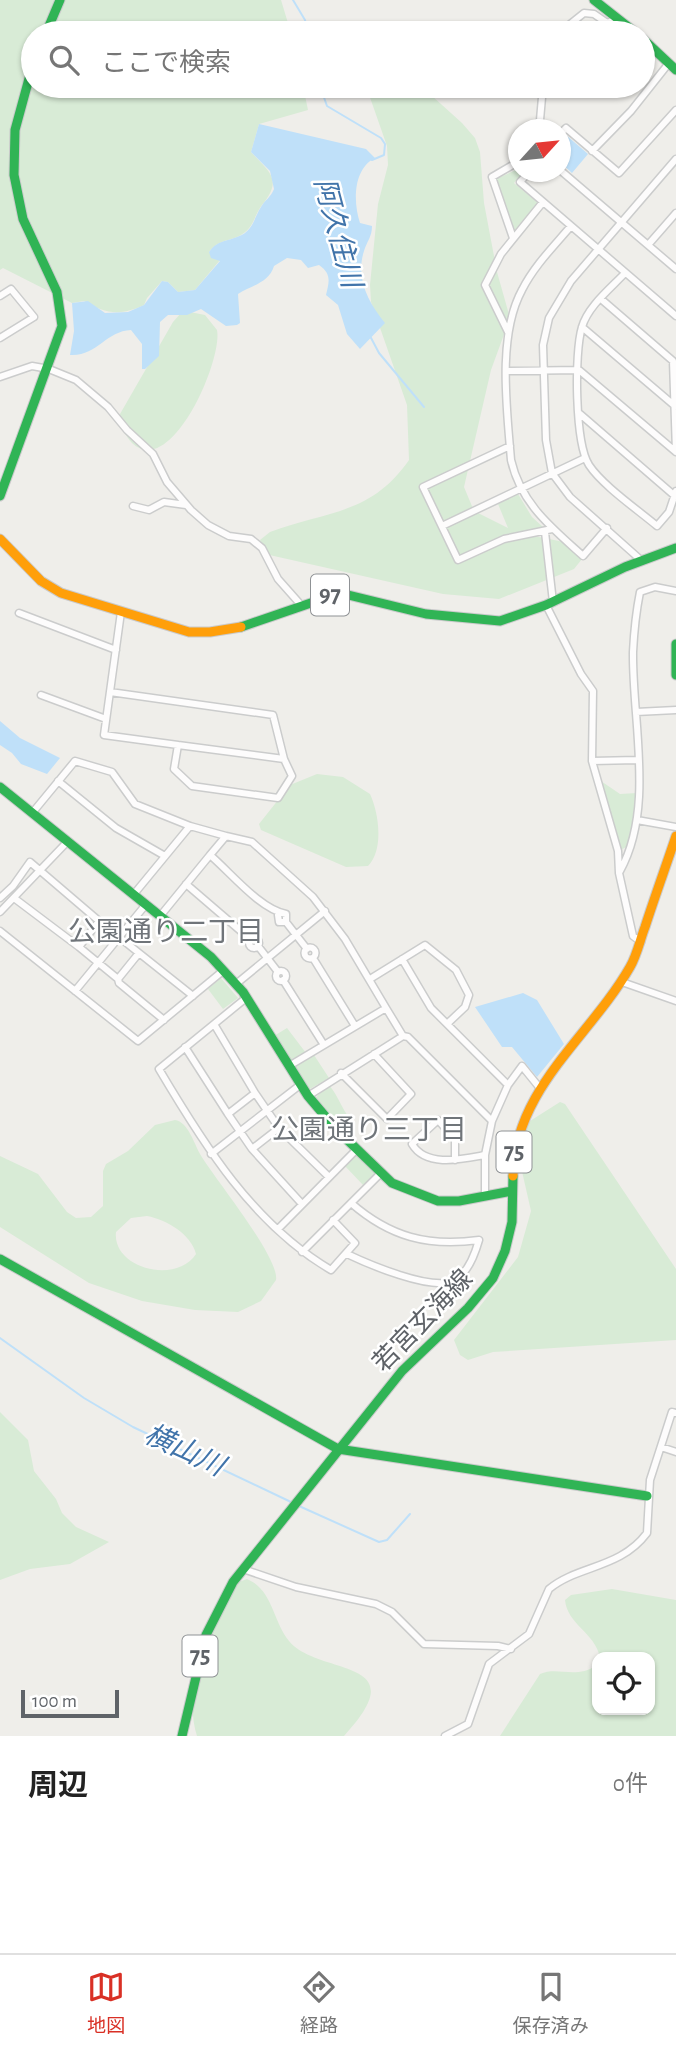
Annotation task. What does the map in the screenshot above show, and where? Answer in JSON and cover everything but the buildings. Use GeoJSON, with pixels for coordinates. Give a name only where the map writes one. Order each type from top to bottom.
{"type":"FeatureCollection","features":[{"type":"Feature","properties":{"kind":"street"},"geometry":{"type":"LineString","coordinates":[[51,21],[60,0]]}},
{"type":"Feature","properties":{"kind":"street"},"geometry":{"type":"LineString","coordinates":[[594,0],[620,21]]}},
{"type":"Feature","properties":{"kind":"street"},"geometry":{"type":"LineString","coordinates":[[574,21],[584,13],[594,14],[604,21]]}},
{"type":"Feature","properties":{"kind":"street"},"geometry":{"type":"LineString","coordinates":[[612,21],[617,19]]}},
{"type":"Feature","properties":{"kind":"street"},"geometry":{"type":"LineString","coordinates":[[655,50],[673,67],[655,86]]}},
{"type":"Feature","properties":{"kind":"street"},"geometry":{"type":"LineString","coordinates":[[0,496],[49,369],[62,327],[62,307],[57,288],[30,237],[19,207],[12,154],[16,115],[22,98]]}},
{"type":"Feature","properties":{"kind":"street"},"geometry":{"type":"LineString","coordinates":[[540,119],[542,98]]}},
{"type":"Feature","properties":{"kind":"street"},"geometry":{"type":"LineString","coordinates":[[592,150],[643,98]]}},
{"type":"Feature","properties":{"kind":"street"},"geometry":{"type":"LineString","coordinates":[[571,132],[620,173],[676,110]]}},
{"type":"Feature","properties":{"kind":"street"},"geometry":{"type":"LineString","coordinates":[[642,561],[562,490],[552,473],[546,440],[543,345],[549,318],[571,281],[676,159]]}},
{"type":"Feature","properties":{"kind":"street"},"geometry":{"type":"LineString","coordinates":[[508,168],[492,177],[513,238]]}},
{"type":"Feature","properties":{"kind":"street"},"geometry":{"type":"LineString","coordinates":[[571,179],[676,269]]}},
{"type":"Feature","properties":{"kind":"street"},"geometry":{"type":"LineString","coordinates":[[520,182],[676,316]]}},
{"type":"Feature","properties":{"kind":"street"},"geometry":{"type":"LineString","coordinates":[[508,332],[485,285],[488,274],[513,238],[543,202]]}},
{"type":"Feature","properties":{"kind":"street"},"geometry":{"type":"LineString","coordinates":[[648,245],[676,213]]}},
{"type":"Feature","properties":{"kind":"street"},"geometry":{"type":"LineString","coordinates":[[571,226],[522,290],[508,332],[510,446],[514,475],[533,510],[549,530],[583,556],[607,528]]}},
{"type":"Feature","properties":{"kind":"street"},"geometry":{"type":"LineString","coordinates":[[580,414],[676,493],[665,519],[657,526],[591,468],[585,458],[580,414],[582,327],[601,299],[625,272]]}},
{"type":"Feature","properties":{"kind":"street"},"geometry":{"type":"LineString","coordinates":[[0,296],[11,289],[34,317],[0,338]]}},
{"type":"Feature","properties":{"kind":"street"},"geometry":{"type":"LineString","coordinates":[[601,299],[673,360],[676,452]]}},
{"type":"Feature","properties":{"kind":"street"},"geometry":{"type":"LineString","coordinates":[[582,327],[675,406]]}},
{"type":"Feature","properties":{"kind":"street"},"geometry":{"type":"LineString","coordinates":[[0,377],[32,366],[49,369],[76,380],[108,407],[127,430],[153,454],[167,482],[208,525],[229,536],[251,539],[262,548],[287,592],[301,605]]}},
{"type":"Feature","properties":{"kind":"street"},"geometry":{"type":"LineString","coordinates":[[508,371],[579,370],[676,452]]}},
{"type":"Feature","properties":{"kind":"street"},"geometry":{"type":"LineString","coordinates":[[510,446],[423,487],[458,560],[504,538],[549,530]]}},
{"type":"Feature","properties":{"kind":"street"},"geometry":{"type":"LineString","coordinates":[[442,526],[585,458]]}},
{"type":"Feature","properties":{"kind":"street"},"geometry":{"type":"LineString","coordinates":[[133,506],[149,510],[169,501],[187,506]]}},
{"type":"Feature","properties":{"kind":"street"},"geometry":{"type":"LineString","coordinates":[[549,530],[549,603],[580,674],[591,685],[592,761],[618,851],[619,873],[633,936],[641,942]]}},
{"type":"Feature","properties":{"kind":"street","name":"97"},"geometry":{"type":"LineString","coordinates":[[0,539],[50,587],[73,598],[189,632],[220,633],[243,628],[332,594],[348,593],[426,614],[487,622],[513,618],[676,548]]}},
{"type":"Feature","properties":{"kind":"street"},"geometry":{"type":"LineString","coordinates":[[619,873],[637,820],[633,652],[640,593],[654,587],[676,591]]}},
{"type":"Feature","properties":{"kind":"street"},"geometry":{"type":"LineString","coordinates":[[121,612],[104,735],[284,759]]}},
{"type":"Feature","properties":{"kind":"street"},"geometry":{"type":"LineString","coordinates":[[19,613],[116,650]]}},
{"type":"Feature","properties":{"kind":"street"},"geometry":{"type":"LineString","coordinates":[[676,644],[676,675]]}},
{"type":"Feature","properties":{"kind":"street"},"geometry":{"type":"LineString","coordinates":[[110,692],[273,715],[284,759],[292,776],[278,798],[192,786],[174,769],[178,745]]}},
{"type":"Feature","properties":{"kind":"street"},"geometry":{"type":"LineString","coordinates":[[41,695],[106,719]]}},
{"type":"Feature","properties":{"kind":"street"},"geometry":{"type":"LineString","coordinates":[[636,712],[676,710]]}},
{"type":"Feature","properties":{"kind":"street"},"geometry":{"type":"LineString","coordinates":[[592,761],[637,760]]}},
{"type":"Feature","properties":{"kind":"street"},"geometry":{"type":"LineString","coordinates":[[33,812],[75,761],[104,768],[117,778],[135,804],[190,826],[252,842],[296,879],[325,911],[370,979],[403,1037]]}},
{"type":"Feature","properties":{"kind":"street"},"geometry":{"type":"LineString","coordinates":[[58,781],[116,828],[165,856]]}},
{"type":"Feature","properties":{"kind":"street"},"geometry":{"type":"LineString","coordinates":[[0,787],[161,915],[224,970],[246,998],[300,1085],[357,1149],[401,1188],[428,1199],[459,1201],[512,1191]]}},
{"type":"Feature","properties":{"kind":"street"},"geometry":{"type":"LineString","coordinates":[[637,820],[676,827]]}},
{"type":"Feature","properties":{"kind":"street"},"geometry":{"type":"LineString","coordinates":[[134,894],[190,826]]}},
{"type":"Feature","properties":{"kind":"street","name":"若宮玄海線"},"geometry":{"type":"LineString","coordinates":[[182,1736],[206,1635],[219,1605],[242,1568],[402,1371],[487,1287],[500,1264],[508,1241],[517,1135],[539,1087],[599,1015],[622,982],[641,942],[676,835]]}},
{"type":"Feature","properties":{"kind":"street"},"geometry":{"type":"LineString","coordinates":[[161,915],[226,836]]}},
{"type":"Feature","properties":{"kind":"street"},"geometry":{"type":"LineString","coordinates":[[0,912],[41,873],[68,841]]}},
{"type":"Feature","properties":{"kind":"street"},"geometry":{"type":"LineString","coordinates":[[210,855],[278,915],[279,922],[286,922],[307,949],[316,951],[313,958],[355,1026]]}},
{"type":"Feature","properties":{"kind":"street"},"geometry":{"type":"LineString","coordinates":[[0,897],[13,886],[30,862],[193,996]]}},
{"type":"Feature","properties":{"kind":"street"},"geometry":{"type":"LineString","coordinates":[[186,884],[250,939],[250,946],[257,946],[278,972],[285,973],[283,980],[324,1045]]}},
{"type":"Feature","properties":{"kind":"street"},"geometry":{"type":"LineString","coordinates":[[14,898],[79,947],[164,1020]]}},
{"type":"Feature","properties":{"kind":"street"},"geometry":{"type":"LineString","coordinates":[[75,991],[143,908]]}},
{"type":"Feature","properties":{"kind":"street"},"geometry":{"type":"LineString","coordinates":[[236,984],[325,911]]}},
{"type":"Feature","properties":{"kind":"street"},"geometry":{"type":"LineString","coordinates":[[79,947],[99,921]]}},
{"type":"Feature","properties":{"kind":"street"},"geometry":{"type":"LineString","coordinates":[[0,931],[138,1041],[224,970]]}},
{"type":"Feature","properties":{"kind":"street"},"geometry":{"type":"LineString","coordinates":[[370,979],[425,945],[461,976],[469,995],[468,1003],[447,1024]]}},
{"type":"Feature","properties":{"kind":"street"},"geometry":{"type":"LineString","coordinates":[[118,979],[139,953]]}},
{"type":"Feature","properties":{"kind":"street"},"geometry":{"type":"LineString","coordinates":[[402,959],[431,1008],[508,1085]]}},
{"type":"Feature","properties":{"kind":"street"},"geometry":{"type":"LineString","coordinates":[[622,982],[676,1001]]}},
{"type":"Feature","properties":{"kind":"street"},"geometry":{"type":"LineString","coordinates":[[246,998],[159,1069],[211,1154],[242,1193],[302,1252],[331,1270],[355,1243],[333,1220]]}},
{"type":"Feature","properties":{"kind":"street"},"geometry":{"type":"LineString","coordinates":[[289,1066],[386,1007]]}},
{"type":"Feature","properties":{"kind":"street"},"geometry":{"type":"LineString","coordinates":[[214,1024],[279,1128],[329,1177]]}},
{"type":"Feature","properties":{"kind":"street"},"geometry":{"type":"LineString","coordinates":[[309,1096],[341,1073],[403,1037],[408,1037],[492,1121]]}},
{"type":"Feature","properties":{"kind":"street"},"geometry":{"type":"LineString","coordinates":[[185,1047],[252,1149],[302,1204]]}},
{"type":"Feature","properties":{"kind":"street"},"geometry":{"type":"LineString","coordinates":[[341,1073],[387,1119],[411,1094],[374,1054]]}},
{"type":"Feature","properties":{"kind":"street"},"geometry":{"type":"LineString","coordinates":[[485,1196],[485,1155],[492,1121],[508,1085],[522,1066],[539,1087]]}},
{"type":"Feature","properties":{"kind":"street"},"geometry":{"type":"LineString","coordinates":[[211,1154],[300,1085]]}},
{"type":"Feature","properties":{"kind":"street"},"geometry":{"type":"LineString","coordinates":[[228,1114],[255,1093]]}},
{"type":"Feature","properties":{"kind":"street"},"geometry":{"type":"LineString","coordinates":[[454,1160],[455,1139],[438,1120],[412,1144],[424,1155],[441,1160],[454,1160],[485,1155]]}},
{"type":"Feature","properties":{"kind":"street"},"geometry":{"type":"LineString","coordinates":[[252,1149],[279,1128]]}},
{"type":"Feature","properties":{"kind":"street"},"geometry":{"type":"LineString","coordinates":[[278,1229],[357,1149]]}},
{"type":"Feature","properties":{"kind":"street"},"geometry":{"type":"LineString","coordinates":[[302,1252],[381,1172]]}},
{"type":"Feature","properties":{"kind":"street"},"geometry":{"type":"LineString","coordinates":[[347,1254],[397,1273],[444,1284],[461,1276],[479,1240],[444,1244],[415,1240],[384,1228],[351,1203]]}},
{"type":"Feature","properties":{"kind":"street"},"geometry":{"type":"LineString","coordinates":[[0,1259],[338,1450],[647,1496]]}},
{"type":"Feature","properties":{"kind":"street"},"geometry":{"type":"LineString","coordinates":[[445,1736],[468,1724],[489,1664],[511,1649],[535,1625],[549,1589],[569,1577],[606,1565],[642,1540],[649,1526],[647,1496],[672,1412],[676,1413]]}},
{"type":"Feature","properties":{"kind":"street"},"geometry":{"type":"LineString","coordinates":[[661,1447],[676,1452]]}},
{"type":"Feature","properties":{"kind":"street"},"geometry":{"type":"LineString","coordinates":[[242,1568],[296,1587],[376,1604],[392,1612],[424,1644],[498,1646],[511,1649]]}},
{"type":"Feature","properties":{"kind":"green space"},"geometry":{"type":"Polygon","coordinates":[[[0,0],[281,0],[287,21],[21,21],[21,98],[306,98],[308,110],[259,124],[251,152],[272,177],[272,189],[246,232],[220,243],[209,252],[220,260],[195,290],[178,292],[168,282],[162,281],[144,305],[128,311],[113,312],[99,309],[84,301],[72,303],[3,268],[0,270],[0,0]]]}},
{"type":"Feature","properties":{"kind":"green space"},"geometry":{"type":"Polygon","coordinates":[[[370,98],[434,98],[475,138],[480,152],[484,203],[497,272],[510,318],[491,370],[464,487],[474,511],[508,528],[498,504],[518,494],[532,517],[544,528],[519,533],[569,543],[582,559],[574,569],[499,599],[443,594],[265,554],[260,540],[270,532],[346,509],[363,501],[379,492],[409,460],[407,405],[371,302],[370,285],[378,204],[388,165],[387,146],[370,98]]]}},
{"type":"Feature","properties":{"kind":"green space"},"geometry":{"type":"Polygon","coordinates":[[[508,174],[508,182],[515,182],[538,203],[514,231],[496,179],[508,174]]]}},
{"type":"Feature","properties":{"kind":"green space"},"geometry":{"type":"Polygon","coordinates":[[[181,313],[205,315],[217,330],[212,366],[191,412],[178,431],[163,445],[147,450],[129,440],[120,414],[173,322],[181,313]]]}},
{"type":"Feature","properties":{"kind":"green space"},"geometry":{"type":"Polygon","coordinates":[[[317,774],[343,777],[370,794],[376,811],[378,841],[368,866],[346,867],[261,830],[259,824],[290,785],[317,774]]]}},
{"type":"Feature","properties":{"kind":"green space"},"geometry":{"type":"Polygon","coordinates":[[[598,779],[620,794],[637,793],[634,824],[626,847],[621,850],[598,779]]]}},
{"type":"Feature","properties":{"kind":"green space"},"geometry":{"type":"Polygon","coordinates":[[[221,978],[238,998],[223,1009],[208,989],[221,978]]]}},
{"type":"Feature","properties":{"kind":"green space"},"geometry":{"type":"Polygon","coordinates":[[[287,1028],[306,1053],[292,1061],[274,1036],[287,1028]]]}},
{"type":"Feature","properties":{"kind":"green space"},"geometry":{"type":"Polygon","coordinates":[[[314,1055],[329,1078],[308,1090],[295,1070],[296,1066],[314,1055]]]}},
{"type":"Feature","properties":{"kind":"green space"},"geometry":{"type":"Polygon","coordinates":[[[329,1085],[351,1120],[342,1129],[315,1098],[329,1085]]]}},
{"type":"Feature","properties":{"kind":"green space"},"geometry":{"type":"Polygon","coordinates":[[[560,1102],[565,1104],[676,1269],[676,1340],[493,1352],[468,1360],[460,1355],[454,1340],[518,1257],[531,1211],[516,1145],[530,1121],[560,1102]]]}},
{"type":"Feature","properties":{"kind":"green space"},"geometry":{"type":"Polygon","coordinates":[[[175,1120],[184,1125],[207,1165],[268,1254],[276,1280],[261,1301],[238,1312],[195,1310],[142,1301],[89,1283],[0,1227],[0,1156],[38,1174],[67,1212],[76,1218],[91,1217],[103,1206],[103,1171],[106,1164],[128,1151],[155,1125],[175,1120]],[[131,1218],[116,1232],[117,1245],[124,1255],[134,1263],[161,1270],[174,1269],[187,1263],[196,1254],[189,1240],[177,1229],[155,1218],[131,1218]]]}},
{"type":"Feature","properties":{"kind":"green space"},"geometry":{"type":"Polygon","coordinates":[[[355,1156],[360,1156],[374,1170],[375,1175],[363,1185],[345,1166],[355,1156]]]}},
{"type":"Feature","properties":{"kind":"green space"},"geometry":{"type":"Polygon","coordinates":[[[0,1412],[28,1440],[34,1471],[56,1499],[62,1513],[76,1527],[109,1542],[70,1564],[30,1569],[0,1580],[0,1412]]]}},
{"type":"Feature","properties":{"kind":"green space"},"geometry":{"type":"Polygon","coordinates":[[[247,1579],[256,1584],[267,1598],[289,1641],[303,1652],[356,1672],[367,1680],[371,1692],[364,1710],[344,1736],[197,1736],[193,1697],[202,1657],[236,1583],[247,1579]]]}},
{"type":"Feature","properties":{"kind":"green space"},"geometry":{"type":"Polygon","coordinates":[[[612,1589],[676,1600],[676,1736],[500,1736],[540,1674],[554,1671],[581,1672],[592,1668],[592,1715],[655,1715],[655,1652],[598,1652],[593,1641],[567,1608],[565,1600],[571,1595],[612,1589]]]}},
{"type":"Feature","properties":{"kind":"water"},"geometry":{"type":"Polygon","coordinates":[[[259,124],[366,149],[375,158],[362,170],[357,187],[356,206],[360,223],[372,226],[362,261],[362,281],[369,299],[385,323],[360,349],[347,334],[338,305],[326,295],[329,282],[326,272],[319,265],[308,268],[301,260],[287,258],[274,266],[264,280],[238,294],[240,323],[237,325],[226,326],[201,309],[187,315],[168,315],[160,322],[159,356],[145,369],[142,369],[142,344],[131,330],[122,331],[87,352],[70,355],[74,331],[72,303],[88,301],[105,313],[128,312],[144,305],[162,281],[168,282],[178,292],[195,290],[220,261],[211,258],[209,252],[212,248],[250,228],[274,189],[270,171],[251,152],[259,124]]]}},
{"type":"Feature","properties":{"kind":"water"},"geometry":{"type":"Polygon","coordinates":[[[571,139],[588,154],[571,172],[571,139]]]}},
{"type":"Feature","properties":{"kind":"water"},"geometry":{"type":"Polygon","coordinates":[[[0,721],[20,738],[60,758],[47,774],[21,764],[12,753],[0,745],[0,721]]]}},
{"type":"Feature","properties":{"kind":"water"},"geometry":{"type":"Polygon","coordinates":[[[523,993],[537,1000],[564,1044],[537,1077],[512,1047],[502,1047],[475,1007],[523,993]]]}},
{"type":"Feature","properties":{"kind":"waterway","name":"阿久住川"},"geometry":{"type":"LineString","coordinates":[[293,0],[305,21]]}},
{"type":"Feature","properties":{"kind":"waterway","name":"阿久住川"},"geometry":{"type":"LineString","coordinates":[[324,98],[327,106],[381,138],[385,144],[384,155],[372,160]]}},
{"type":"Feature","properties":{"kind":"waterway","name":"阿久住川"},"geometry":{"type":"LineString","coordinates":[[370,336],[379,353],[424,407]]}},
{"type":"Feature","properties":{"kind":"waterway","name":"横山川"},"geometry":{"type":"LineString","coordinates":[[0,1338],[84,1398],[133,1427],[291,1502]]}},
{"type":"Feature","properties":{"kind":"waterway","name":"横山川"},"geometry":{"type":"LineString","coordinates":[[299,1506],[379,1542],[387,1540],[410,1514]]}},
{"type":"Feature","properties":{"kind":"traffic: fast"},"geometry":{"type":"LineString","coordinates":[[51,21],[60,0]]}},
{"type":"Feature","properties":{"kind":"traffic: fast"},"geometry":{"type":"LineString","coordinates":[[594,0],[621,21]]}},
{"type":"Feature","properties":{"kind":"traffic: fast"},"geometry":{"type":"LineString","coordinates":[[655,50],[676,70]]}},
{"type":"Feature","properties":{"kind":"traffic: fast"},"geometry":{"type":"LineString","coordinates":[[0,496],[62,326],[57,292],[23,219],[14,175],[15,130],[24,98]]}},
{"type":"Feature","properties":{"kind":"traffic: fast"},"geometry":{"type":"LineString","coordinates":[[241,627],[340,593],[426,614],[500,621],[546,605],[625,567],[676,548]]}},
{"type":"Feature","properties":{"kind":"traffic: fast"},"geometry":{"type":"LineString","coordinates":[[676,644],[676,675]]}},
{"type":"Feature","properties":{"kind":"traffic: fast"},"geometry":{"type":"LineString","coordinates":[[0,787],[211,957],[243,992],[308,1096],[336,1129],[392,1183],[438,1201],[459,1201],[512,1191]]}},
{"type":"Feature","properties":{"kind":"traffic: fast"},"geometry":{"type":"LineString","coordinates":[[182,1736],[206,1635],[233,1582],[402,1371],[468,1308],[493,1278],[505,1251],[512,1222],[513,1176]]}},
{"type":"Feature","properties":{"kind":"traffic: fast"},"geometry":{"type":"LineString","coordinates":[[0,1259],[338,1449],[647,1496]]}},
{"type":"Feature","properties":{"kind":"traffic: slow"},"geometry":{"type":"LineString","coordinates":[[0,539],[41,581],[61,593],[189,632],[241,627]]}},
{"type":"Feature","properties":{"kind":"traffic: slow"},"geometry":{"type":"LineString","coordinates":[[513,1176],[517,1145],[526,1116],[540,1090],[614,993],[637,952],[676,836]]}},
{"type":"Feature","properties":{"kind":"district","name":"公園通り二丁目"},"geometry":{"type":"Point","coordinates":[166,933]}},
{"type":"Feature","properties":{"kind":"district","name":"公園通り三丁目"},"geometry":{"type":"Point","coordinates":[369,1131]}}]}
